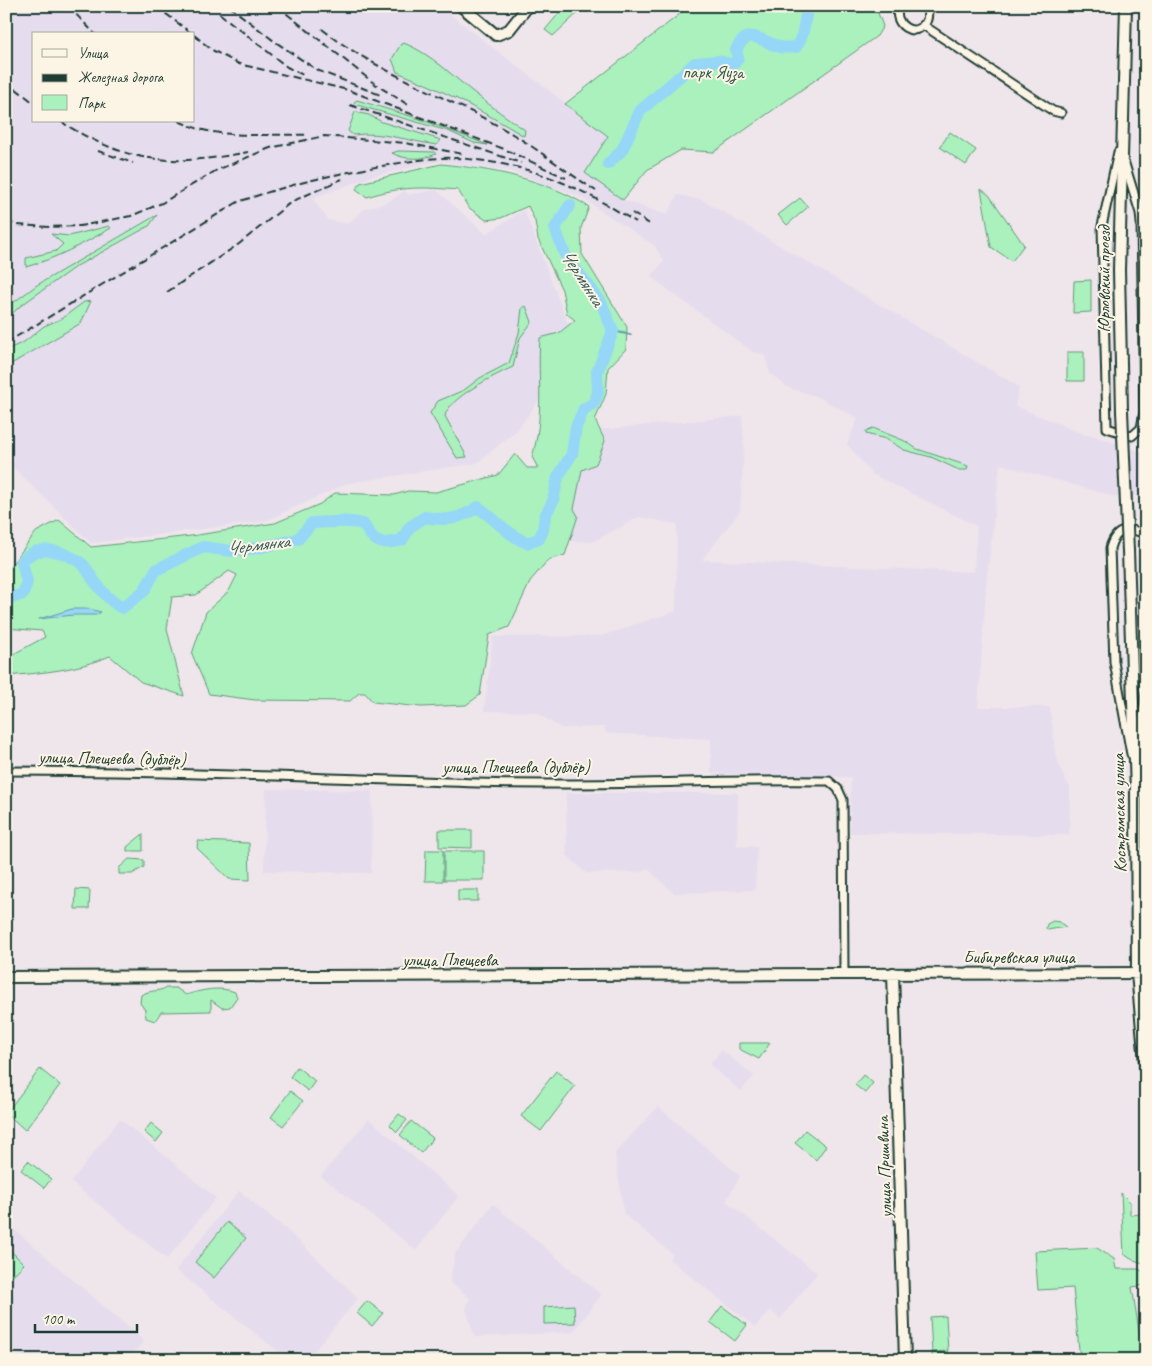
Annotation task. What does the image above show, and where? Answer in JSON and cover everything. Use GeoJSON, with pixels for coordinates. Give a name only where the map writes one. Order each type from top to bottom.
{"type":"FeatureCollection","features":[{"type":"Feature","properties":{"kind":"main road"},"geometry":{"type":"LineString","coordinates":[[461,6],[496,35],[510,30],[528,6]]}},
{"type":"Feature","properties":{"kind":"main road","name":"Юрловский проезд"},"geometry":{"type":"LineString","coordinates":[[1126,6],[1118,270],[1128,551]]}},
{"type":"Feature","properties":{"kind":"main road","name":"Костромская улица"},"geometry":{"type":"LineString","coordinates":[[1128,551],[1146,1074]]}},
{"type":"Feature","properties":{"kind":"main road","name":"улица Плещеева"},"geometry":{"type":"LineString","coordinates":[[6,977],[893,973]]}},
{"type":"Feature","properties":{"kind":"main road","name":"Бибиревская улица"},"geometry":{"type":"LineString","coordinates":[[893,973],[1142,973]]}},
{"type":"Feature","properties":{"kind":"main road","name":"улица Пришвина"},"geometry":{"type":"LineString","coordinates":[[893,973],[905,1360]]}},
{"type":"Feature","properties":{"kind":"street"},"geometry":{"type":"LineString","coordinates":[[899,6],[896,16],[902,26],[914,30],[923,26],[928,17],[927,7]]}},
{"type":"Feature","properties":{"kind":"street"},"geometry":{"type":"LineString","coordinates":[[923,26],[1053,111],[1062,113]]}},
{"type":"Feature","properties":{"kind":"street"},"geometry":{"type":"LineString","coordinates":[[1121,144],[1141,223],[1144,421],[1139,433],[1128,436],[1107,428],[1102,226],[1121,144]]}},
{"type":"Feature","properties":{"kind":"street"},"geometry":{"type":"LineString","coordinates":[[1136,792],[1128,732],[1114,662],[1110,548],[1115,536],[1125,529],[1137,530],[1146,535]]}},
{"type":"Feature","properties":{"kind":"street"},"geometry":{"type":"LineString","coordinates":[[1135,768],[1146,694]]}},
{"type":"Feature","properties":{"kind":"street","name":"улица Плещеева (дублёр)"},"geometry":{"type":"LineString","coordinates":[[6,771],[146,772],[477,783],[829,781],[838,788],[843,800],[844,973]]}},
{"type":"Feature","properties":{"kind":"shaded area"},"geometry":{"type":"Polygon","coordinates":[[[6,6],[439,6],[608,136],[623,200],[667,215],[678,195],[702,200],[1019,387],[1015,406],[1085,435],[1091,435],[1146,454],[1146,474],[1143,488],[1134,496],[1124,499],[1000,464],[986,585],[978,707],[1050,707],[1055,753],[1064,778],[1070,787],[1069,835],[850,833],[851,777],[711,773],[711,739],[606,733],[604,727],[561,728],[536,712],[484,711],[493,637],[602,636],[676,611],[677,524],[639,517],[592,542],[566,541],[589,431],[742,416],[744,445],[740,511],[702,560],[974,572],[977,526],[872,474],[847,444],[858,418],[816,396],[787,387],[770,373],[764,354],[753,352],[651,277],[664,261],[655,246],[579,196],[510,171],[441,161],[373,176],[312,198],[328,220],[348,224],[364,209],[388,202],[405,191],[408,195],[436,190],[486,234],[524,210],[569,327],[547,389],[517,430],[477,463],[348,483],[265,521],[91,543],[6,460],[6,6]]]}},
{"type":"Feature","properties":{"kind":"shaded area"},"geometry":{"type":"Polygon","coordinates":[[[6,781],[8,781],[10,876],[6,876],[6,781]]]}},
{"type":"Feature","properties":{"kind":"shaded area"},"geometry":{"type":"Polygon","coordinates":[[[266,789],[372,791],[371,873],[264,871],[266,789]]]}},
{"type":"Feature","properties":{"kind":"shaded area"},"geometry":{"type":"Polygon","coordinates":[[[566,793],[738,793],[737,846],[757,847],[755,890],[674,893],[647,868],[642,872],[586,873],[567,855],[566,793]]]}},
{"type":"Feature","properties":{"kind":"shaded area"},"geometry":{"type":"Polygon","coordinates":[[[721,1050],[754,1076],[741,1091],[710,1065],[721,1050]]]}},
{"type":"Feature","properties":{"kind":"shaded area"},"geometry":{"type":"Polygon","coordinates":[[[658,1107],[740,1176],[726,1201],[817,1273],[780,1319],[770,1310],[755,1327],[669,1259],[673,1254],[624,1214],[615,1153],[658,1107]]]}},
{"type":"Feature","properties":{"kind":"shaded area"},"geometry":{"type":"Polygon","coordinates":[[[120,1119],[216,1198],[167,1259],[71,1182],[120,1119]]]}},
{"type":"Feature","properties":{"kind":"shaded area"},"geometry":{"type":"Polygon","coordinates":[[[369,1119],[459,1196],[416,1250],[321,1176],[369,1119]]]}},
{"type":"Feature","properties":{"kind":"shaded area"},"geometry":{"type":"Polygon","coordinates":[[[239,1191],[289,1232],[358,1298],[314,1351],[296,1360],[289,1360],[176,1270],[239,1191]]]}},
{"type":"Feature","properties":{"kind":"shaded area"},"geometry":{"type":"Polygon","coordinates":[[[493,1204],[601,1295],[573,1332],[475,1337],[466,1309],[470,1298],[450,1282],[455,1254],[493,1204]]]}},
{"type":"Feature","properties":{"kind":"shaded area"},"geometry":{"type":"Polygon","coordinates":[[[10,1226],[144,1341],[126,1360],[27,1360],[6,1342],[6,1230],[10,1226]]]}},
{"type":"Feature","properties":{"kind":"green space"},"geometry":{"type":"Polygon","coordinates":[[[565,6],[594,6],[587,13],[582,9],[553,36],[545,30],[565,6]]]}},
{"type":"Feature","properties":{"kind":"green space","name":"парк Яуза"},"geometry":{"type":"Polygon","coordinates":[[[690,6],[889,6],[884,10],[881,8],[878,13],[883,26],[877,36],[714,152],[681,150],[647,170],[623,200],[585,173],[608,136],[565,104],[690,6]]]}},
{"type":"Feature","properties":{"kind":"green space"},"geometry":{"type":"Polygon","coordinates":[[[404,43],[433,60],[525,130],[524,136],[462,101],[397,72],[392,59],[401,44],[404,43]]]}},
{"type":"Feature","properties":{"kind":"green space"},"geometry":{"type":"Polygon","coordinates":[[[357,100],[420,119],[488,145],[474,143],[448,131],[357,105],[354,102],[357,100]]]}},
{"type":"Feature","properties":{"kind":"green space"},"geometry":{"type":"Polygon","coordinates":[[[355,112],[441,140],[437,145],[385,135],[353,135],[348,131],[355,112]]]}},
{"type":"Feature","properties":{"kind":"green space"},"geometry":{"type":"Polygon","coordinates":[[[950,132],[976,150],[966,165],[940,147],[950,132]]]}},
{"type":"Feature","properties":{"kind":"green space"},"geometry":{"type":"Polygon","coordinates":[[[398,151],[434,152],[436,154],[414,158],[402,157],[392,153],[398,151]]]}},
{"type":"Feature","properties":{"kind":"green space"},"geometry":{"type":"Polygon","coordinates":[[[441,164],[498,172],[536,182],[572,197],[589,207],[581,228],[582,254],[627,327],[626,349],[608,368],[606,394],[595,420],[605,441],[596,464],[582,470],[574,509],[578,516],[565,555],[548,560],[531,580],[509,627],[489,635],[480,695],[466,705],[421,707],[373,702],[365,693],[359,693],[350,701],[255,700],[209,694],[192,654],[206,612],[229,591],[237,575],[229,571],[196,595],[172,597],[167,629],[184,696],[141,682],[110,656],[72,668],[6,676],[6,658],[45,637],[42,631],[6,628],[6,572],[36,532],[59,520],[91,547],[191,536],[275,523],[320,504],[335,493],[394,495],[408,491],[436,492],[498,475],[515,454],[527,468],[538,468],[532,457],[538,427],[540,338],[559,333],[575,320],[567,314],[562,290],[538,239],[535,221],[528,206],[501,218],[486,220],[468,207],[458,190],[412,188],[379,193],[367,197],[356,189],[360,183],[441,164]]]}},
{"type":"Feature","properties":{"kind":"green space"},"geometry":{"type":"Polygon","coordinates":[[[981,189],[989,195],[1024,245],[1012,261],[991,247],[981,189]]]}},
{"type":"Feature","properties":{"kind":"green space"},"geometry":{"type":"Polygon","coordinates":[[[800,198],[808,207],[787,225],[778,215],[800,198]]]}},
{"type":"Feature","properties":{"kind":"green space"},"geometry":{"type":"Polygon","coordinates":[[[157,215],[149,226],[75,267],[19,307],[6,320],[6,308],[37,285],[157,215]]]}},
{"type":"Feature","properties":{"kind":"green space"},"geometry":{"type":"Polygon","coordinates":[[[109,226],[111,228],[70,250],[26,267],[26,258],[56,251],[63,244],[51,234],[69,236],[109,226]]]}},
{"type":"Feature","properties":{"kind":"green space"},"geometry":{"type":"Polygon","coordinates":[[[1091,280],[1091,312],[1073,313],[1074,281],[1091,280]]]}},
{"type":"Feature","properties":{"kind":"green space"},"geometry":{"type":"Polygon","coordinates":[[[91,301],[81,323],[6,367],[6,350],[24,342],[44,326],[61,319],[84,302],[91,301]]]}},
{"type":"Feature","properties":{"kind":"green space"},"geometry":{"type":"Polygon","coordinates":[[[526,306],[532,322],[520,338],[513,367],[474,387],[448,409],[445,416],[467,457],[457,458],[430,413],[438,401],[464,390],[480,378],[509,363],[519,333],[522,308],[526,306]]]}},
{"type":"Feature","properties":{"kind":"green space"},"geometry":{"type":"Polygon","coordinates":[[[1067,352],[1084,352],[1084,381],[1067,381],[1067,352]]]}},
{"type":"Feature","properties":{"kind":"green space"},"geometry":{"type":"Polygon","coordinates":[[[873,428],[905,441],[917,449],[968,466],[967,470],[959,470],[931,457],[904,450],[886,439],[866,434],[866,431],[873,428]]]}},
{"type":"Feature","properties":{"kind":"green space"},"geometry":{"type":"Polygon","coordinates":[[[439,830],[472,830],[472,848],[439,847],[439,830]]]}},
{"type":"Feature","properties":{"kind":"green space"},"geometry":{"type":"Polygon","coordinates":[[[143,834],[143,851],[127,851],[127,847],[143,834]]]}},
{"type":"Feature","properties":{"kind":"green space"},"geometry":{"type":"Polygon","coordinates":[[[198,841],[249,843],[250,880],[229,879],[197,848],[198,841]]]}},
{"type":"Feature","properties":{"kind":"green space"},"geometry":{"type":"Polygon","coordinates":[[[426,850],[443,850],[443,881],[425,881],[426,850]]]}},
{"type":"Feature","properties":{"kind":"green space"},"geometry":{"type":"Polygon","coordinates":[[[444,851],[484,851],[484,880],[444,880],[444,851]]]}},
{"type":"Feature","properties":{"kind":"green space"},"geometry":{"type":"Polygon","coordinates":[[[129,859],[144,860],[144,867],[132,874],[119,874],[119,868],[129,859]]]}},
{"type":"Feature","properties":{"kind":"green space"},"geometry":{"type":"Polygon","coordinates":[[[76,889],[90,890],[89,909],[75,909],[76,889]]]}},
{"type":"Feature","properties":{"kind":"green space"},"geometry":{"type":"Polygon","coordinates":[[[458,890],[478,890],[478,901],[458,901],[458,890]]]}},
{"type":"Feature","properties":{"kind":"green space"},"geometry":{"type":"Polygon","coordinates":[[[1053,921],[1059,922],[1066,927],[1047,930],[1047,924],[1053,921]]]}},
{"type":"Feature","properties":{"kind":"green space"},"geometry":{"type":"Polygon","coordinates":[[[166,988],[176,988],[186,995],[204,990],[223,989],[235,992],[237,997],[230,1007],[222,1008],[211,1000],[211,1011],[161,1012],[155,1021],[146,1018],[145,1010],[140,1003],[141,995],[166,988]]]}},
{"type":"Feature","properties":{"kind":"green space"},"geometry":{"type":"Polygon","coordinates":[[[739,1043],[770,1043],[759,1059],[739,1049],[739,1043]]]}},
{"type":"Feature","properties":{"kind":"green space"},"geometry":{"type":"Polygon","coordinates":[[[297,1067],[315,1081],[308,1091],[290,1077],[297,1067]]]}},
{"type":"Feature","properties":{"kind":"green space"},"geometry":{"type":"Polygon","coordinates":[[[40,1069],[60,1085],[25,1130],[6,1113],[40,1069]]]}},
{"type":"Feature","properties":{"kind":"green space"},"geometry":{"type":"Polygon","coordinates":[[[556,1071],[575,1086],[541,1131],[521,1116],[556,1071]]]}},
{"type":"Feature","properties":{"kind":"green space"},"geometry":{"type":"Polygon","coordinates":[[[863,1075],[873,1083],[865,1093],[855,1085],[863,1075]]]}},
{"type":"Feature","properties":{"kind":"green space"},"geometry":{"type":"Polygon","coordinates":[[[290,1091],[303,1101],[283,1126],[271,1117],[290,1091]]]}},
{"type":"Feature","properties":{"kind":"green space"},"geometry":{"type":"Polygon","coordinates":[[[399,1114],[407,1120],[397,1132],[390,1125],[399,1114]]]}},
{"type":"Feature","properties":{"kind":"green space"},"geometry":{"type":"Polygon","coordinates":[[[411,1121],[433,1138],[421,1153],[400,1135],[411,1121]]]}},
{"type":"Feature","properties":{"kind":"green space"},"geometry":{"type":"Polygon","coordinates":[[[151,1123],[163,1133],[156,1142],[144,1132],[151,1123]]]}},
{"type":"Feature","properties":{"kind":"green space"},"geometry":{"type":"Polygon","coordinates":[[[805,1130],[826,1146],[816,1160],[795,1143],[805,1130]]]}},
{"type":"Feature","properties":{"kind":"green space"},"geometry":{"type":"Polygon","coordinates":[[[28,1161],[51,1179],[44,1188],[21,1170],[28,1161]]]}},
{"type":"Feature","properties":{"kind":"green space"},"geometry":{"type":"Polygon","coordinates":[[[1121,1193],[1130,1202],[1130,1215],[1141,1214],[1144,1217],[1146,1264],[1131,1259],[1124,1254],[1121,1193]]]}},
{"type":"Feature","properties":{"kind":"green space"},"geometry":{"type":"Polygon","coordinates":[[[227,1222],[246,1238],[214,1278],[195,1262],[227,1222]]]}},
{"type":"Feature","properties":{"kind":"green space"},"geometry":{"type":"Polygon","coordinates":[[[6,1246],[24,1264],[6,1282],[6,1246]]]}},
{"type":"Feature","properties":{"kind":"green space"},"geometry":{"type":"Polygon","coordinates":[[[1097,1248],[1114,1259],[1116,1269],[1138,1269],[1146,1273],[1146,1285],[1132,1287],[1140,1337],[1146,1337],[1146,1360],[1080,1360],[1073,1288],[1038,1290],[1035,1251],[1097,1248]]]}},
{"type":"Feature","properties":{"kind":"green space"},"geometry":{"type":"Polygon","coordinates":[[[367,1301],[383,1313],[372,1326],[357,1313],[367,1301]]]}},
{"type":"Feature","properties":{"kind":"green space"},"geometry":{"type":"Polygon","coordinates":[[[574,1305],[575,1323],[544,1324],[544,1307],[574,1305]]]}},
{"type":"Feature","properties":{"kind":"green space"},"geometry":{"type":"Polygon","coordinates":[[[722,1306],[747,1325],[735,1341],[710,1322],[722,1306]]]}},
{"type":"Feature","properties":{"kind":"green space"},"geometry":{"type":"Polygon","coordinates":[[[946,1316],[948,1351],[932,1352],[930,1317],[946,1316]]]}},
{"type":"Feature","properties":{"kind":"green space"},"geometry":{"type":"Polygon","coordinates":[[[948,1352],[948,1360],[932,1360],[932,1353],[948,1352]]]}},
{"type":"Feature","properties":{"kind":"water"},"geometry":{"type":"Polygon","coordinates":[[[72,609],[89,609],[101,612],[96,615],[73,615],[39,619],[72,609]]]}},
{"type":"Feature","properties":{"kind":"waterway","name":"Чермянка"},"geometry":{"type":"LineString","coordinates":[[608,164],[622,150],[640,111],[695,63],[719,61],[733,65],[738,58],[736,50],[745,38],[750,37],[756,37],[780,47],[796,47],[802,36],[809,6]]}},
{"type":"Feature","properties":{"kind":"waterway","name":"Чермянка"},"geometry":{"type":"LineString","coordinates":[[6,594],[14,597],[23,594],[27,582],[22,562],[28,556],[42,550],[59,552],[81,563],[104,593],[122,608],[144,591],[156,570],[203,547],[231,551],[258,548],[298,539],[312,523],[344,521],[363,524],[375,539],[388,543],[402,540],[410,527],[425,517],[453,518],[464,515],[478,507],[520,540],[527,543],[539,539],[543,530],[545,516],[553,501],[558,477],[572,454],[576,427],[584,409],[594,403],[598,392],[597,372],[613,331],[601,302],[565,255],[555,228],[570,205]]}},
{"type":"Feature","properties":{"kind":"waterway"},"geometry":{"type":"LineString","coordinates":[[613,331],[631,335]]}},
{"type":"Feature","properties":{"kind":"railway"},"geometry":{"type":"LineString","coordinates":[[68,6],[93,32]]}},
{"type":"Feature","properties":{"kind":"railway"},"geometry":{"type":"LineString","coordinates":[[156,6],[189,32]]}},
{"type":"Feature","properties":{"kind":"railway"},"geometry":{"type":"LineString","coordinates":[[229,6],[274,41],[317,70],[383,96]]}},
{"type":"Feature","properties":{"kind":"railway"},"geometry":{"type":"LineString","coordinates":[[277,6],[375,84],[410,106]]}},
{"type":"Feature","properties":{"kind":"railway"},"geometry":{"type":"LineString","coordinates":[[219,13],[287,67],[303,75]]}},
{"type":"Feature","properties":{"kind":"railway"},"geometry":{"type":"LineString","coordinates":[[322,29],[368,60],[514,135],[596,191]]}},
{"type":"Feature","properties":{"kind":"railway"},"geometry":{"type":"LineString","coordinates":[[195,36],[212,50],[239,64],[348,90],[504,149],[566,178]]}},
{"type":"Feature","properties":{"kind":"railway"},"geometry":{"type":"LineString","coordinates":[[6,81],[32,101]]}},
{"type":"Feature","properties":{"kind":"railway"},"geometry":{"type":"LineString","coordinates":[[350,105],[521,163]]}},
{"type":"Feature","properties":{"kind":"railway"},"geometry":{"type":"LineString","coordinates":[[62,122],[107,146],[129,154],[151,158],[196,160],[248,152]]}},
{"type":"Feature","properties":{"kind":"railway"},"geometry":{"type":"LineString","coordinates":[[182,122],[194,127],[226,134],[309,135]]}},
{"type":"Feature","properties":{"kind":"railway"},"geometry":{"type":"LineString","coordinates":[[6,221],[17,225],[80,226],[131,216],[162,203],[217,170],[270,148],[324,136],[405,143],[463,154]]}},
{"type":"Feature","properties":{"kind":"railway"},"geometry":{"type":"LineString","coordinates":[[98,151],[133,163]]}},
{"type":"Feature","properties":{"kind":"railway"},"geometry":{"type":"LineString","coordinates":[[6,343],[238,202],[312,180],[350,172],[439,158],[469,159],[495,163],[535,172],[559,181],[608,205],[636,222]]}},
{"type":"Feature","properties":{"kind":"railway"},"geometry":{"type":"LineString","coordinates":[[167,292],[239,244],[291,202],[342,179]]}},
{"type":"Feature","properties":{"kind":"railway"},"geometry":{"type":"LineString","coordinates":[[632,213],[651,225]]}}]}
